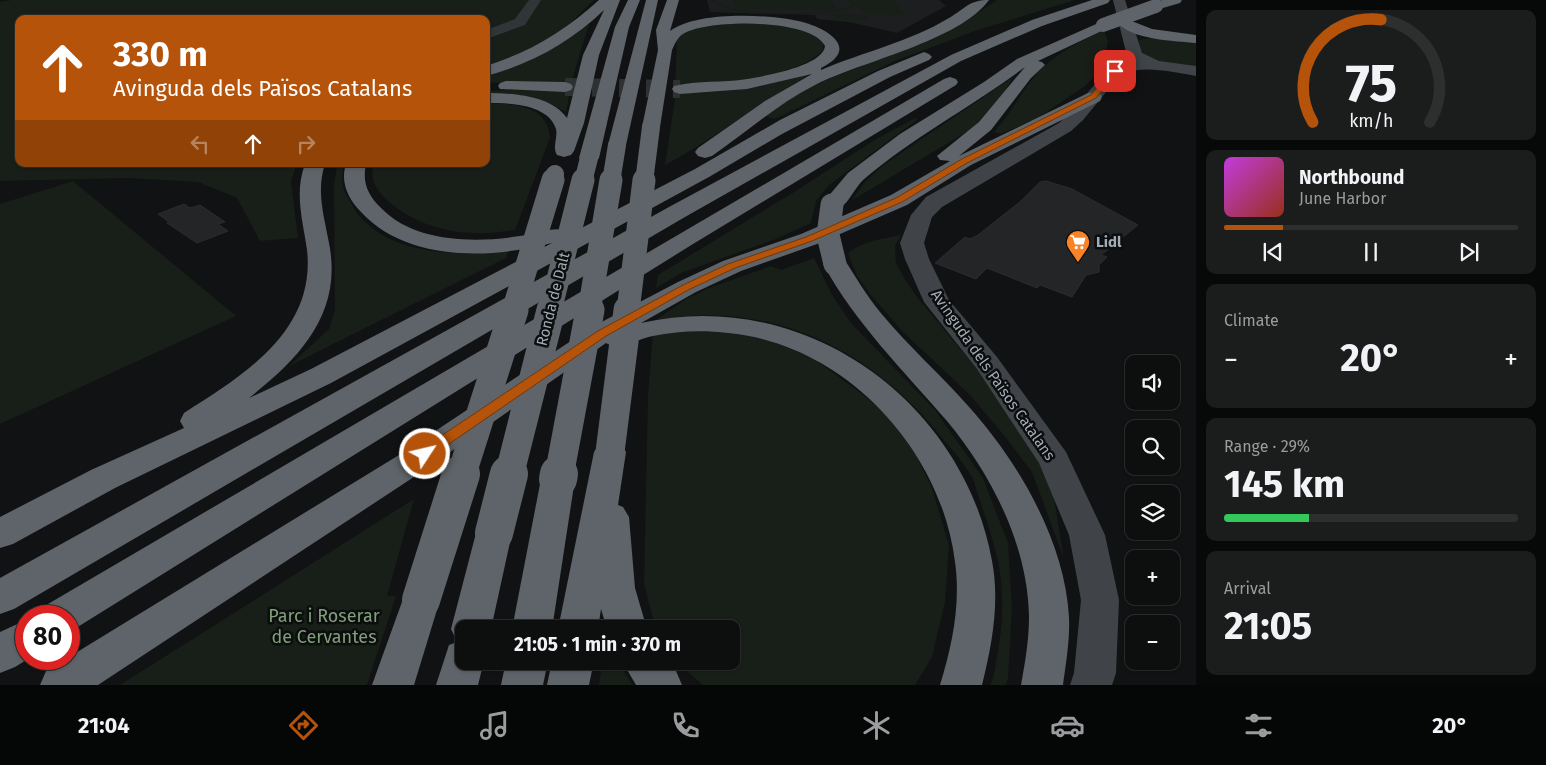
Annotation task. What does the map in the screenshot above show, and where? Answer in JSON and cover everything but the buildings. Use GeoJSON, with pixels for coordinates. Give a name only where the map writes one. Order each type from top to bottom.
{"type":"FeatureCollection","features":[{"type":"Feature","properties":{"kind":"highway"},"geometry":{"type":"LineString","coordinates":[[490,70],[524,58],[553,44],[574,30],[606,0]]}},
{"type":"Feature","properties":{"kind":"highway"},"geometry":{"type":"LineString","coordinates":[[394,685],[504,341],[570,161],[575,123],[591,54],[614,0]]}},
{"type":"Feature","properties":{"kind":"highway","name":"Ronda de Dalt"},"geometry":{"type":"LineString","coordinates":[[473,620],[494,533],[570,161],[634,0]]}},
{"type":"Feature","properties":{"kind":"highway"},"geometry":{"type":"LineString","coordinates":[[534,620],[592,297],[617,145],[652,0]]}},
{"type":"Feature","properties":{"kind":"highway"},"geometry":{"type":"LineString","coordinates":[[580,620],[610,452],[651,127],[665,50],[663,30],[673,0]]}},
{"type":"Feature","properties":{"kind":"highway"},"geometry":{"type":"LineString","coordinates":[[466,245],[526,236],[579,217],[702,154],[809,81],[906,45],[954,21],[983,0]]}},
{"type":"Feature","properties":{"kind":"highway"},"geometry":{"type":"LineString","coordinates":[[80,605],[893,114],[977,67],[1012,49],[1112,14],[1153,3],[1176,0]]}},
{"type":"Feature","properties":{"kind":"highway"},"geometry":{"type":"LineString","coordinates":[[1042,685],[1047,652],[1048,607],[1038,556],[1025,517],[1012,490],[982,443],[940,394],[879,330],[846,285],[835,264],[829,247],[827,232],[841,214],[854,177],[907,138],[990,85],[1022,62],[1074,37],[1112,14]]}},
{"type":"Feature","properties":{"kind":"highway"},"geometry":{"type":"LineString","coordinates":[[0,597],[686,208],[956,58],[1037,23],[1112,14]]}},
{"type":"Feature","properties":{"kind":"highway"},"geometry":{"type":"LineString","coordinates":[[355,167],[353,176],[356,189],[365,206],[392,227],[439,243],[502,246],[540,240],[557,235],[786,124],[884,74],[1029,18],[1112,14],[1132,28],[1196,41]]}},
{"type":"Feature","properties":{"kind":"highway"},"geometry":{"type":"LineString","coordinates":[[665,50],[674,34],[685,28],[704,22],[731,20],[764,20],[795,25],[821,35],[830,41],[832,51],[826,59],[792,74]]}},
{"type":"Feature","properties":{"kind":"highway"},"geometry":{"type":"LineString","coordinates":[[680,89],[747,84],[792,74],[870,53],[954,21]]}},
{"type":"Feature","properties":{"kind":"highway"},"geometry":{"type":"LineString","coordinates":[[61,685],[411,463],[602,333],[687,287],[841,214],[938,163],[985,126],[1026,75],[1074,37]]}},
{"type":"Feature","properties":{"kind":"highway"},"geometry":{"type":"LineString","coordinates":[[490,87],[565,87]]}},
{"type":"Feature","properties":{"kind":"highway"},"geometry":{"type":"LineString","coordinates":[[841,214],[899,200],[964,161],[1094,96]]}},
{"type":"Feature","properties":{"kind":"highway"},"geometry":{"type":"LineString","coordinates":[[490,98],[524,101],[540,106],[554,114],[564,127],[570,161]]}},
{"type":"Feature","properties":{"kind":"highway"},"geometry":{"type":"LineString","coordinates":[[0,534],[102,479],[321,376],[702,173],[786,124]]}},
{"type":"Feature","properties":{"kind":"highway"},"geometry":{"type":"LineString","coordinates":[[102,479],[220,405],[278,355],[305,324],[316,302],[320,283],[319,249],[310,195],[311,174],[314,167]]}},
{"type":"Feature","properties":{"kind":"highway"},"geometry":{"type":"LineString","coordinates":[[495,406],[604,343],[651,328],[674,325],[717,324],[767,331],[799,342],[845,366],[877,389],[916,430],[933,454],[959,502],[969,535],[976,588],[976,617],[970,650],[960,685]]}},
{"type":"Feature","properties":{"kind":"highway"},"geometry":{"type":"LineString","coordinates":[[610,452],[612,560],[616,592],[624,620]]}},
{"type":"Feature","properties":{"kind":"highway"},"geometry":{"type":"LineString","coordinates":[[0,654],[15,645]]}},
{"type":"Feature","properties":{"kind":"highway"},"geometry":{"type":"LineString","coordinates":[[457,685],[461,670]]}},
{"type":"Feature","properties":{"kind":"highway"},"geometry":{"type":"LineString","coordinates":[[522,685],[525,670]]}},
{"type":"Feature","properties":{"kind":"highway"},"geometry":{"type":"LineString","coordinates":[[568,685],[571,670]]}},
{"type":"Feature","properties":{"kind":"highway"},"geometry":{"type":"LineString","coordinates":[[650,670],[661,685]]}},
{"type":"Feature","properties":{"kind":"street"},"geometry":{"type":"LineString","coordinates":[[490,33],[520,22],[534,0]]}},
{"type":"Feature","properties":{"kind":"street"},"geometry":{"type":"LineString","coordinates":[[1112,14],[1136,36],[1196,41]]}},
{"type":"Feature","properties":{"kind":"street"},"geometry":{"type":"LineString","coordinates":[[1112,14],[1118,51],[1115,71],[1126,67],[1155,65],[1196,71]]}},
{"type":"Feature","properties":{"kind":"street"},"geometry":{"type":"LineString","coordinates":[[1112,14],[1135,56],[1155,65]]}},
{"type":"Feature","properties":{"kind":"street","name":"Avinguda dels Països Catalans"},"geometry":{"type":"LineString","coordinates":[[1091,685],[1095,673],[1100,600],[1087,535],[1054,460],[987,363],[937,302],[916,259],[912,244],[922,215],[934,202],[1054,134],[1077,116],[1115,71]]}},
{"type":"Feature","properties":{"kind":"shaded area"},"geometry":{"type":"Polygon","coordinates":[[[707,0],[939,0],[946,6],[897,33],[849,22],[817,19],[815,15],[710,12],[707,0]]]}},
{"type":"Feature","properties":{"kind":"green space"},"geometry":{"type":"Polygon","coordinates":[[[11,0],[594,0],[564,29],[535,48],[490,65],[490,15],[15,15],[15,167],[296,167],[291,181],[298,238],[260,241],[237,198],[198,182],[128,178],[0,181],[0,2],[11,0]]]}},
{"type":"Feature","properties":{"kind":"green space"},"geometry":{"type":"Polygon","coordinates":[[[711,0],[736,9],[734,0],[831,0],[837,9],[844,8],[851,4],[848,0],[853,0],[856,6],[830,13],[810,14],[711,12],[711,10],[730,10],[717,5],[711,0]],[[736,9],[796,13],[834,10],[736,9]]]}},
{"type":"Feature","properties":{"kind":"green space"},"geometry":{"type":"Polygon","coordinates":[[[855,0],[893,0],[905,15],[865,14],[868,20],[835,19],[832,14],[864,15],[855,0]]]}},
{"type":"Feature","properties":{"kind":"green space"},"geometry":{"type":"Polygon","coordinates":[[[997,0],[1075,0],[975,31],[895,61],[775,119],[765,116],[808,87],[938,36],[961,24],[997,0]]]}},
{"type":"Feature","properties":{"kind":"green space"},"geometry":{"type":"Polygon","coordinates":[[[732,21],[768,23],[792,27],[813,36],[823,43],[823,50],[810,60],[774,74],[732,81],[675,86],[677,38],[687,31],[732,21]]]}},
{"type":"Feature","properties":{"kind":"green space"},"geometry":{"type":"Polygon","coordinates":[[[589,24],[571,84],[490,83],[490,73],[540,54],[589,24]]]}},
{"type":"Feature","properties":{"kind":"green space"},"geometry":{"type":"Polygon","coordinates":[[[1104,30],[1108,41],[1104,61],[1099,73],[1085,86],[1039,117],[1001,134],[994,132],[1006,118],[1027,86],[1046,64],[1078,43],[1104,30]]]}},
{"type":"Feature","properties":{"kind":"green space"},"geometry":{"type":"Polygon","coordinates":[[[1151,38],[1196,43],[1196,68],[1157,62],[1139,54],[1139,40],[1151,38]]]}},
{"type":"Feature","properties":{"kind":"green space"},"geometry":{"type":"Polygon","coordinates":[[[804,75],[808,76],[665,165],[676,92],[724,91],[804,75]]]}},
{"type":"Feature","properties":{"kind":"green space"},"geometry":{"type":"Polygon","coordinates":[[[1013,77],[1001,99],[973,128],[851,201],[865,182],[882,166],[1013,77]]]}},
{"type":"Feature","properties":{"kind":"green space"},"geometry":{"type":"Polygon","coordinates":[[[490,91],[570,91],[566,112],[548,103],[490,95],[490,91]]]}},
{"type":"Feature","properties":{"kind":"green space"},"geometry":{"type":"Polygon","coordinates":[[[490,103],[527,108],[543,118],[548,127],[550,138],[515,230],[465,233],[432,226],[417,220],[388,201],[380,193],[373,180],[372,167],[490,167],[490,103]]]}},
{"type":"Feature","properties":{"kind":"green space"},"geometry":{"type":"Polygon","coordinates":[[[915,118],[918,119],[829,185],[816,201],[811,223],[776,239],[681,273],[656,288],[658,275],[873,141],[915,118]]]}},
{"type":"Feature","properties":{"kind":"green space"},"geometry":{"type":"Polygon","coordinates":[[[337,167],[343,167],[343,187],[362,219],[378,232],[397,242],[442,252],[487,253],[508,251],[506,258],[289,366],[329,329],[335,309],[334,186],[337,167]]]}},
{"type":"Feature","properties":{"kind":"green space"},"geometry":{"type":"Polygon","coordinates":[[[73,181],[236,316],[0,424],[0,204],[73,181]]]}},
{"type":"Feature","properties":{"kind":"green space"},"geometry":{"type":"Polygon","coordinates":[[[901,235],[895,246],[896,263],[904,278],[917,297],[995,391],[1035,446],[1052,486],[1064,559],[1032,472],[970,395],[902,331],[857,276],[848,253],[866,243],[901,235]]]}},
{"type":"Feature","properties":{"kind":"green space"},"geometry":{"type":"Polygon","coordinates":[[[814,258],[831,293],[850,322],[935,410],[983,478],[1008,543],[1012,609],[1008,679],[1005,685],[990,685],[995,671],[1001,633],[1002,611],[999,566],[991,535],[973,479],[934,428],[906,399],[876,373],[844,352],[810,335],[774,323],[736,317],[697,315],[656,320],[686,299],[709,288],[771,266],[781,270],[814,258]]]}},
{"type":"Feature","properties":{"kind":"green space"},"geometry":{"type":"Polygon","coordinates":[[[681,328],[737,333],[776,343],[813,358],[870,400],[889,418],[912,447],[932,488],[949,545],[945,602],[932,657],[915,685],[703,685],[686,670],[740,670],[740,620],[653,620],[644,584],[648,394],[653,332],[681,328]]]}},
{"type":"Feature","properties":{"kind":"green space","name":"Parc i Roserar de Cervantes"},"geometry":{"type":"Polygon","coordinates":[[[414,499],[387,596],[396,596],[367,685],[120,685],[414,499]]]}},
{"type":"Feature","properties":{"kind":"green space"},"geometry":{"type":"Polygon","coordinates":[[[601,670],[623,670],[633,685],[599,685],[601,670]]]}},
{"type":"Feature","properties":{"kind":"tunnel"},"geometry":{"type":"LineString","coordinates":[[565,87],[680,89]]}},
{"type":"Feature","properties":{"kind":"place","name":"Lidl"},"geometry":{"type":"Point","coordinates":[1078,263]}},
{"type":"Feature","properties":{"kind":"route"},"geometry":{"type":"LineString","coordinates":[[425,454],[602,333],[687,287],[732,266],[809,239],[899,200],[964,161],[1094,96],[1115,71]]}}]}
